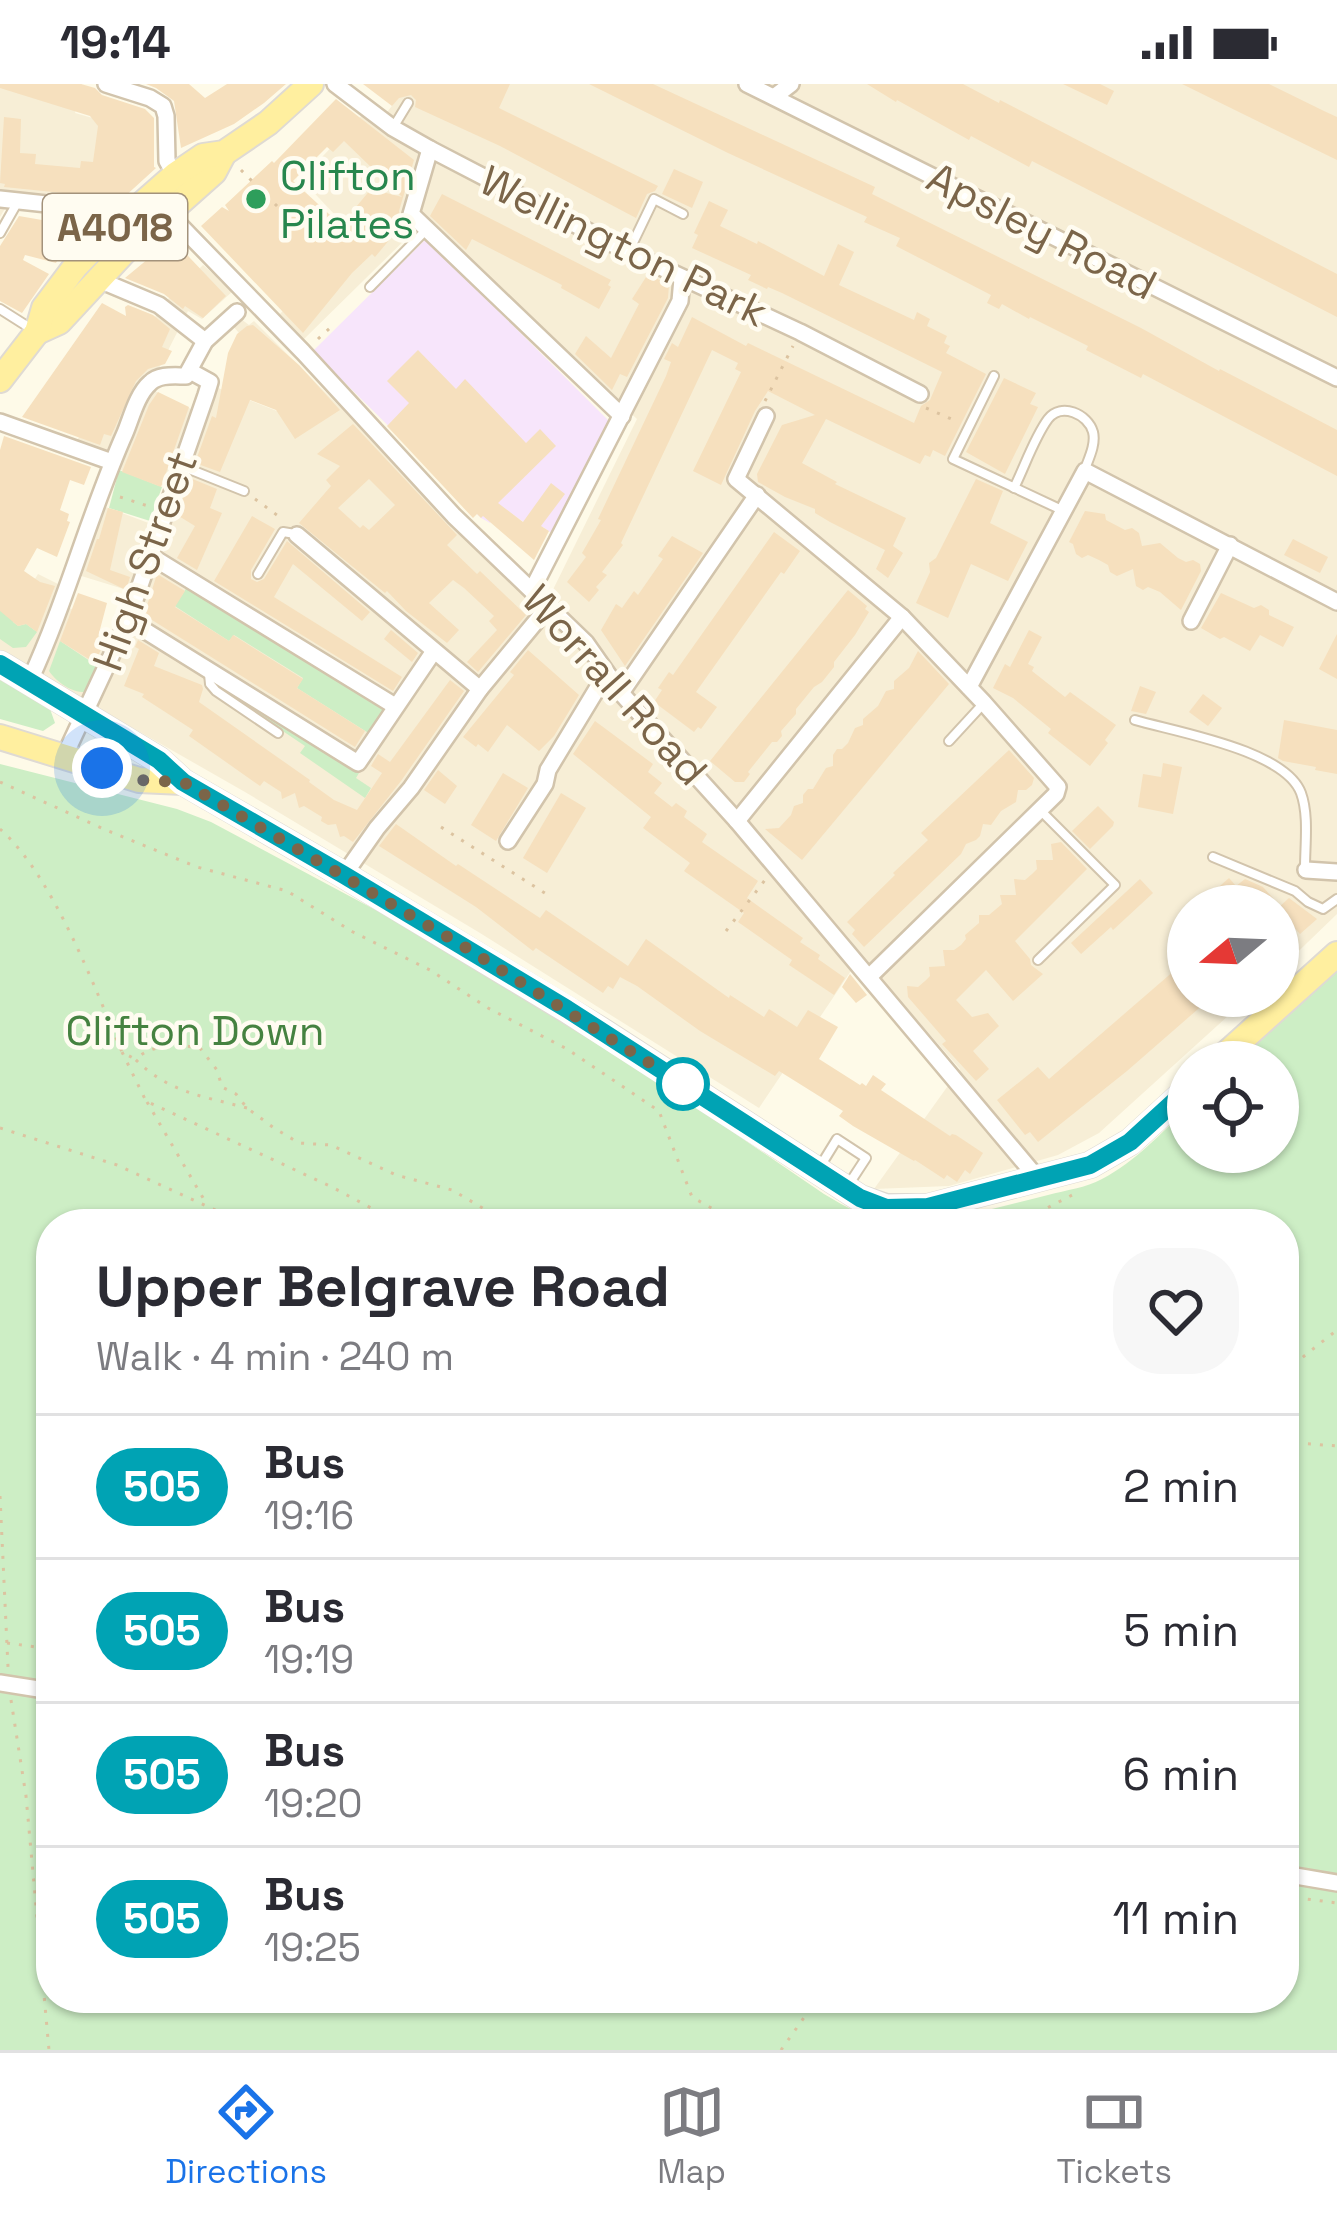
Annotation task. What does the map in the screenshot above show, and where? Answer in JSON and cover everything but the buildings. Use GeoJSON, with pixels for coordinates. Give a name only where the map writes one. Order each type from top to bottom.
{"type":"FeatureCollection","features":[{"type":"Feature","properties":{"kind":"main road","name":"A4018"},"geometry":{"type":"LineString","coordinates":[[86,273],[130,213],[175,175],[203,156],[224,153],[268,123],[311,84]]}},
{"type":"Feature","properties":{"kind":"main road","name":"A4018"},"geometry":{"type":"LineString","coordinates":[[4,365],[37,332],[44,308],[214,172],[224,153]]}},
{"type":"Feature","properties":{"kind":"main road"},"geometry":{"type":"LineString","coordinates":[[0,664],[159,760],[183,782],[602,1030],[845,1190],[886,1208],[928,1207],[1090,1165],[1130,1142],[1167,1108]]}},
{"type":"Feature","properties":{"kind":"main road"},"geometry":{"type":"LineString","coordinates":[[0,737],[139,780],[183,782]]}},
{"type":"Feature","properties":{"kind":"main road"},"geometry":{"type":"LineString","coordinates":[[1240,1041],[1337,954]]}},
{"type":"Feature","properties":{"kind":"street"},"geometry":{"type":"LineString","coordinates":[[106,84],[163,106],[167,160],[175,175]]}},
{"type":"Feature","properties":{"kind":"street","name":"Wellington Park"},"geometry":{"type":"LineString","coordinates":[[335,84],[430,149],[920,394]]}},
{"type":"Feature","properties":{"kind":"street","name":"Apsley Road"},"geometry":{"type":"LineString","coordinates":[[747,84],[1337,378]]}},
{"type":"Feature","properties":{"kind":"street"},"geometry":{"type":"LineString","coordinates":[[774,97],[791,84]]}},
{"type":"Feature","properties":{"kind":"street"},"geometry":{"type":"LineString","coordinates":[[430,149],[411,214],[622,416]]}},
{"type":"Feature","properties":{"kind":"street"},"geometry":{"type":"LineString","coordinates":[[9,201],[130,213]]}},
{"type":"Feature","properties":{"kind":"street"},"geometry":{"type":"LineString","coordinates":[[64,206],[82,229],[86,273],[159,305],[205,341]]}},
{"type":"Feature","properties":{"kind":"street","name":"Worrall Road"},"geometry":{"type":"LineString","coordinates":[[166,212],[454,516],[586,643],[621,693],[737,821],[1039,1180]]}},
{"type":"Feature","properties":{"kind":"street"},"geometry":{"type":"LineString","coordinates":[[532,590],[680,301],[682,279]]}},
{"type":"Feature","properties":{"kind":"street"},"geometry":{"type":"LineString","coordinates":[[29,680],[112,462],[150,382],[164,376],[186,376],[205,341],[237,312]]}},
{"type":"Feature","properties":{"kind":"street","name":"High Street"},"geometry":{"type":"LineString","coordinates":[[64,757],[128,620],[180,466],[215,398],[210,382],[190,371]]}},
{"type":"Feature","properties":{"kind":"street"},"geometry":{"type":"LineString","coordinates":[[766,416],[736,479],[902,617],[1058,787],[1057,794],[869,977]]}},
{"type":"Feature","properties":{"kind":"street"},"geometry":{"type":"LineString","coordinates":[[0,422],[112,462]]}},
{"type":"Feature","properties":{"kind":"street"},"geometry":{"type":"LineString","coordinates":[[969,687],[1085,471],[1337,602]]}},
{"type":"Feature","properties":{"kind":"street"},"geometry":{"type":"LineString","coordinates":[[621,693],[758,495]]}},
{"type":"Feature","properties":{"kind":"street"},"geometry":{"type":"LineString","coordinates":[[296,531],[480,689]]}},
{"type":"Feature","properties":{"kind":"street"},"geometry":{"type":"LineString","coordinates":[[1191,621],[1230,545]]}},
{"type":"Feature","properties":{"kind":"street"},"geometry":{"type":"LineString","coordinates":[[149,555],[395,706]]}},
{"type":"Feature","properties":{"kind":"street"},"geometry":{"type":"LineString","coordinates":[[344,875],[480,689],[548,607]]}},
{"type":"Feature","properties":{"kind":"street"},"geometry":{"type":"LineString","coordinates":[[737,821],[902,617]]}},
{"type":"Feature","properties":{"kind":"street"},"geometry":{"type":"LineString","coordinates":[[128,620],[358,763],[434,651]]}},
{"type":"Feature","properties":{"kind":"street"},"geometry":{"type":"LineString","coordinates":[[508,841],[606,674]]}},
{"type":"Feature","properties":{"kind":"street"},"geometry":{"type":"LineString","coordinates":[[1306,870],[1337,872]]}},
{"type":"Feature","properties":{"kind":"street"},"geometry":{"type":"LineString","coordinates":[[4,1684],[36,1689]]}},
{"type":"Feature","properties":{"kind":"street"},"geometry":{"type":"LineString","coordinates":[[1299,1876],[1337,1882]]}},
{"type":"Feature","properties":{"kind":"lane"},"geometry":{"type":"LineString","coordinates":[[393,128],[408,103]]}},
{"type":"Feature","properties":{"kind":"lane"},"geometry":{"type":"LineString","coordinates":[[628,252],[654,199],[683,214]]}},
{"type":"Feature","properties":{"kind":"lane"},"geometry":{"type":"LineString","coordinates":[[0,233],[9,201]]}},
{"type":"Feature","properties":{"kind":"lane"},"geometry":{"type":"LineString","coordinates":[[370,286],[377,270],[427,229]]}},
{"type":"Feature","properties":{"kind":"lane"},"geometry":{"type":"LineString","coordinates":[[0,309],[37,332]]}},
{"type":"Feature","properties":{"kind":"lane"},"geometry":{"type":"LineString","coordinates":[[994,376],[953,459],[1065,511]]}},
{"type":"Feature","properties":{"kind":"lane"},"geometry":{"type":"LineString","coordinates":[[1014,488],[1049,418],[1061,410],[1081,416],[1092,428],[1093,446],[1085,471]]}},
{"type":"Feature","properties":{"kind":"lane"},"geometry":{"type":"LineString","coordinates":[[180,466],[244,491]]}},
{"type":"Feature","properties":{"kind":"lane"},"geometry":{"type":"LineString","coordinates":[[258,574],[283,532],[296,531]]}},
{"type":"Feature","properties":{"kind":"lane"},"geometry":{"type":"LineString","coordinates":[[208,669],[216,691],[278,733]]}},
{"type":"Feature","properties":{"kind":"lane"},"geometry":{"type":"LineString","coordinates":[[949,741],[984,703]]}},
{"type":"Feature","properties":{"kind":"lane"},"geometry":{"type":"LineString","coordinates":[[1135,720],[1260,755],[1287,774],[1303,797],[1306,870]]}},
{"type":"Feature","properties":{"kind":"lane"},"geometry":{"type":"LineString","coordinates":[[1038,960],[1115,885],[1040,810]]}},
{"type":"Feature","properties":{"kind":"lane"},"geometry":{"type":"LineString","coordinates":[[1213,857],[1295,891],[1323,909],[1337,899]]}},
{"type":"Feature","properties":{"kind":"lane"},"geometry":{"type":"LineString","coordinates":[[817,1172],[837,1139],[866,1158],[845,1190]]}},
{"type":"Feature","properties":{"kind":"path"},"geometry":{"type":"LineString","coordinates":[[224,153],[278,207]]}},
{"type":"Feature","properties":{"kind":"path"},"geometry":{"type":"LineString","coordinates":[[303,352],[331,326]]}},
{"type":"Feature","properties":{"kind":"path"},"geometry":{"type":"LineString","coordinates":[[766,416],[759,412],[800,332]]}},
{"type":"Feature","properties":{"kind":"path"},"geometry":{"type":"LineString","coordinates":[[102,490],[164,511]]}},
{"type":"Feature","properties":{"kind":"path"},"geometry":{"type":"LineString","coordinates":[[244,491],[296,531]]}},
{"type":"Feature","properties":{"kind":"path"},"geometry":{"type":"LineString","coordinates":[[0,782],[197,867],[286,891],[353,932],[430,970],[488,1008],[567,1048],[659,1111],[692,1197],[713,1209]]}},
{"type":"Feature","properties":{"kind":"path"},"geometry":{"type":"LineString","coordinates":[[441,827],[551,897]]}},
{"type":"Feature","properties":{"kind":"path"},"geometry":{"type":"LineString","coordinates":[[0,829],[49,893],[146,1101],[208,1207]]}},
{"type":"Feature","properties":{"kind":"path"},"geometry":{"type":"LineString","coordinates":[[727,931],[775,866]]}},
{"type":"Feature","properties":{"kind":"path"},"geometry":{"type":"LineString","coordinates":[[135,1059],[148,1048],[200,1048],[223,1087],[299,1143],[331,1145],[396,1175],[452,1190],[484,1209]]}},
{"type":"Feature","properties":{"kind":"path"},"geometry":{"type":"LineString","coordinates":[[122,1052],[150,1074],[190,1094],[247,1108]]}},
{"type":"Feature","properties":{"kind":"path"},"geometry":{"type":"LineString","coordinates":[[146,1101],[373,1209]]}},
{"type":"Feature","properties":{"kind":"path"},"geometry":{"type":"LineString","coordinates":[[0,1128],[117,1165],[212,1209]]}},
{"type":"Feature","properties":{"kind":"path"},"geometry":{"type":"LineString","coordinates":[[1045,1209],[1078,1192]]}},
{"type":"Feature","properties":{"kind":"path"},"geometry":{"type":"LineString","coordinates":[[1299,1362],[1337,1330]]}},
{"type":"Feature","properties":{"kind":"path"},"geometry":{"type":"LineString","coordinates":[[1299,1364],[1304,1358]]}},
{"type":"Feature","properties":{"kind":"path"},"geometry":{"type":"LineString","coordinates":[[1299,1443],[1337,1446]]}},
{"type":"Feature","properties":{"kind":"path"},"geometry":{"type":"LineString","coordinates":[[0,1496],[7,1643],[4,1684],[26,1796],[36,1906]]}},
{"type":"Feature","properties":{"kind":"path"},"geometry":{"type":"LineString","coordinates":[[7,1643],[36,1647]]}},
{"type":"Feature","properties":{"kind":"path"},"geometry":{"type":"LineString","coordinates":[[1299,1898],[1337,1903]]}},
{"type":"Feature","properties":{"kind":"path"},"geometry":{"type":"LineString","coordinates":[[46,2013],[49,2050]]}},
{"type":"Feature","properties":{"kind":"path"},"geometry":{"type":"LineString","coordinates":[[781,2050],[807,2013]]}},
{"type":"Feature","properties":{"kind":"shaded area"},"geometry":{"type":"Polygon","coordinates":[[[0,84],[82,84],[75,113],[103,121],[120,152],[114,202],[14,193],[0,217],[0,84]]]}},
{"type":"Feature","properties":{"kind":"shaded area"},"geometry":{"type":"Polygon","coordinates":[[[409,84],[1337,84],[1337,914],[1299,951],[1299,885],[1167,885],[1167,1017],[1227,1017],[1200,1041],[1167,1041],[1167,1071],[1099,1133],[1058,1155],[949,1186],[874,1189],[960,1069],[861,956],[759,1108],[480,933],[0,652],[0,636],[38,574],[60,585],[54,603],[102,619],[98,635],[120,649],[143,595],[75,574],[103,506],[162,528],[181,492],[118,469],[120,461],[74,445],[164,303],[203,265],[233,291],[202,319],[188,311],[149,388],[207,417],[213,386],[282,413],[289,389],[231,324],[237,316],[249,325],[254,321],[543,610],[637,419],[424,221],[302,341],[278,316],[355,236],[301,179],[362,115],[377,125],[409,84]]]}},
{"type":"Feature","properties":{"kind":"shaded area"},"geometry":{"type":"Polygon","coordinates":[[[426,239],[609,421],[554,535],[543,527],[539,533],[501,506],[490,523],[481,518],[313,351],[426,239]]]}},
{"type":"Feature","properties":{"kind":"green space"},"geometry":{"type":"Polygon","coordinates":[[[119,470],[162,487],[150,521],[109,508],[119,470]]]}},
{"type":"Feature","properties":{"kind":"green space"},"geometry":{"type":"Polygon","coordinates":[[[187,587],[386,710],[370,734],[297,688],[303,678],[234,635],[229,641],[167,601],[182,595],[187,587]]]}},
{"type":"Feature","properties":{"kind":"green space"},"geometry":{"type":"Polygon","coordinates":[[[0,607],[18,626],[26,624],[37,632],[26,647],[13,648],[0,639],[0,607]]]}},
{"type":"Feature","properties":{"kind":"green space"},"geometry":{"type":"Polygon","coordinates":[[[60,641],[99,667],[88,692],[66,687],[49,671],[60,641]]]}},
{"type":"Feature","properties":{"kind":"green space"},"geometry":{"type":"Polygon","coordinates":[[[0,680],[50,709],[55,723],[43,731],[0,719],[0,680]]]}},
{"type":"Feature","properties":{"kind":"green space"},"geometry":{"type":"Polygon","coordinates":[[[246,697],[359,773],[356,778],[371,788],[365,798],[300,753],[305,746],[241,703],[246,697]]]}},
{"type":"Feature","properties":{"kind":"green space","name":"Clifton Down"},"geometry":{"type":"Polygon","coordinates":[[[0,764],[211,822],[441,945],[611,1049],[851,1209],[36,1209],[36,2013],[1299,2013],[1299,1209],[991,1209],[1102,1179],[1167,1127],[1167,1173],[1299,1173],[1299,1041],[1258,1041],[1282,1017],[1299,1017],[1299,1001],[1337,970],[1337,2050],[0,2050],[0,764]]]}},
{"type":"Feature","properties":{"kind":"bus line","name":"505"},"geometry":{"type":"LineString","coordinates":[[0,664],[159,760],[183,782],[602,1030],[845,1190],[886,1208],[928,1207],[1090,1165],[1130,1142],[1167,1108]]}},
{"type":"Feature","properties":{"kind":"place","name":"Clifton Pilates"},"geometry":{"type":"Point","coordinates":[256,199]}},
{"type":"Feature","properties":{"kind":"route"},"geometry":{"type":"LineString","coordinates":[[102,768],[139,780],[183,782],[463,946],[683,1084]]}}]}
